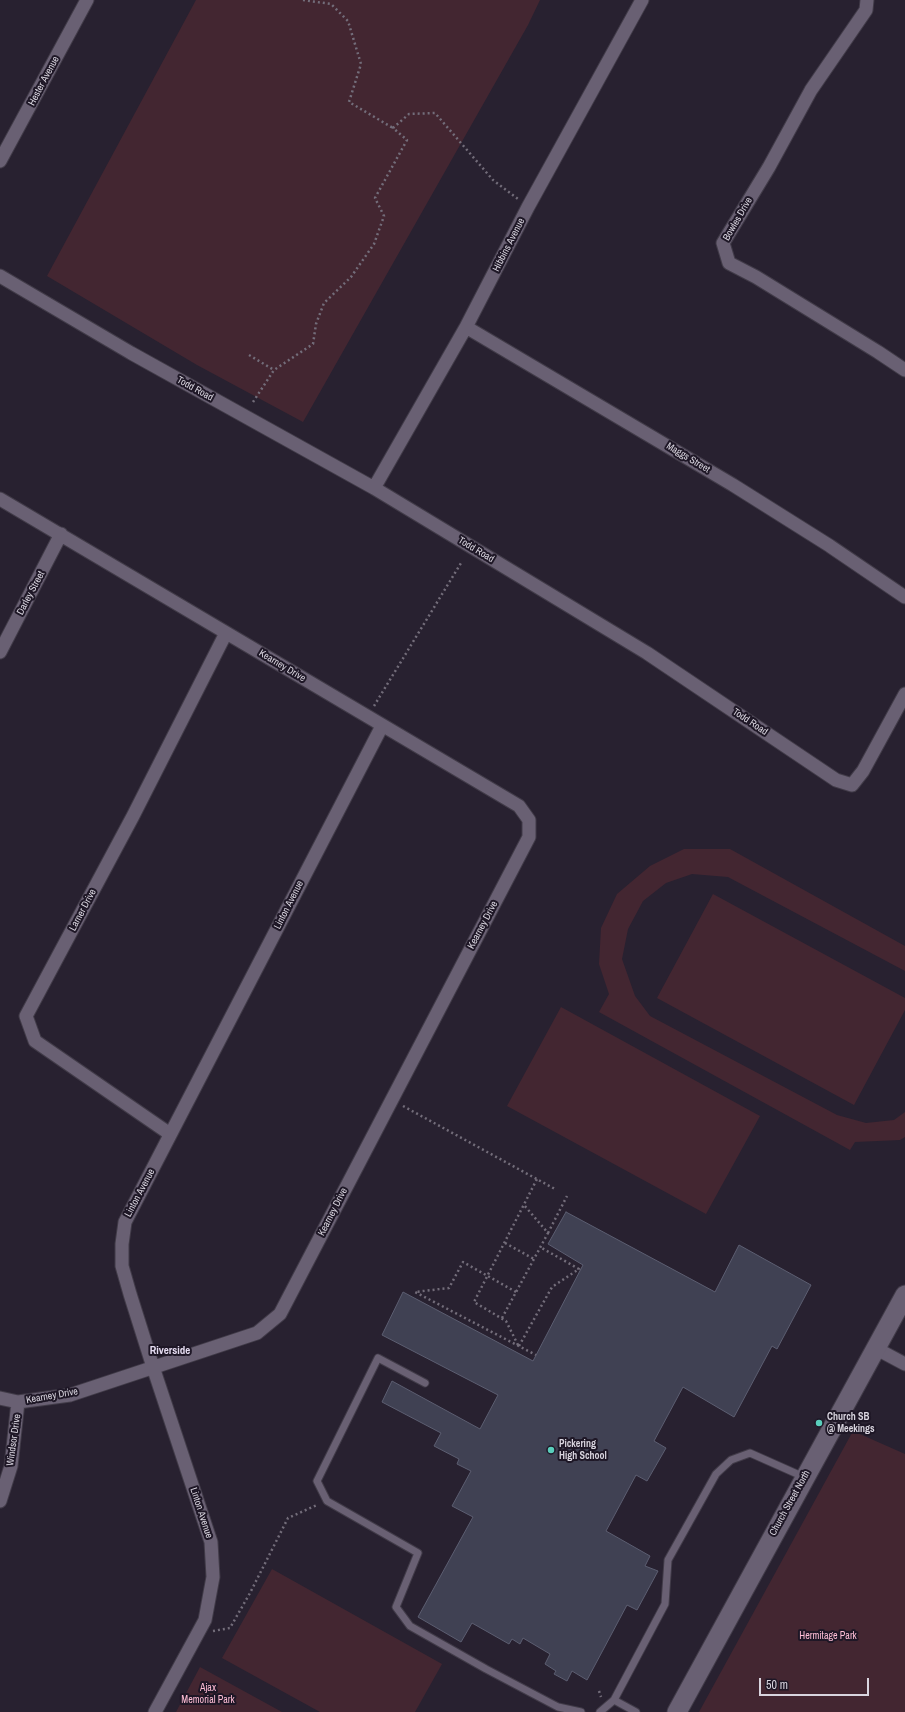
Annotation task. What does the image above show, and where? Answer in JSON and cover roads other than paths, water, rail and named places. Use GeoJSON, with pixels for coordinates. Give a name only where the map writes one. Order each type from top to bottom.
{"type":"FeatureCollection","features":[{"type":"Feature","properties":{"kind":"street","name":"Hester Avenue"},"geometry":{"type":"LineString","coordinates":[[0,161],[87,0]]}},
{"type":"Feature","properties":{"kind":"street","name":"Hibbins Avenue"},"geometry":{"type":"LineString","coordinates":[[374,488],[466,327],[528,207],[642,0]]}},
{"type":"Feature","properties":{"kind":"street","name":"Bowles Drive"},"geometry":{"type":"LineString","coordinates":[[867,0],[866,10],[811,90],[769,167],[723,243],[729,263],[762,281],[905,370]]}},
{"type":"Feature","properties":{"kind":"street","name":"Todd Road"},"geometry":{"type":"LineString","coordinates":[[0,276],[144,360],[374,488],[647,653],[836,780],[852,785],[863,771],[905,694]]}},
{"type":"Feature","properties":{"kind":"street","name":"Maggs Street"},"geometry":{"type":"LineString","coordinates":[[466,327],[732,485],[830,546],[905,597]]}},
{"type":"Feature","properties":{"kind":"street","name":"Kearney Drive"},"geometry":{"type":"LineString","coordinates":[[0,499],[519,806],[529,820],[529,837],[280,1314],[257,1333],[70,1395],[18,1402],[0,1398]]}},
{"type":"Feature","properties":{"kind":"street","name":"Darley Street"},"geometry":{"type":"LineString","coordinates":[[0,652],[61,534]]}},
{"type":"Feature","properties":{"kind":"street","name":"Larner Drive"},"geometry":{"type":"LineString","coordinates":[[170,1134],[35,1041],[26,1016],[161,763],[226,633]]}},
{"type":"Feature","properties":{"kind":"street","name":"Linton Avenue"},"geometry":{"type":"LineString","coordinates":[[155,1712],[205,1620],[213,1577],[211,1542],[153,1367],[122,1266],[122,1244],[125,1222],[382,726]]}},
{"type":"Feature","properties":{"kind":"street","name":"Church Street North"},"geometry":{"type":"LineString","coordinates":[[677,1712],[905,1294]]}},
{"type":"Feature","properties":{"kind":"street"},"geometry":{"type":"LineString","coordinates":[[875,1348],[905,1364]]}},
{"type":"Feature","properties":{"kind":"street","name":"Windsor Drive"},"geometry":{"type":"LineString","coordinates":[[0,1501],[11,1466],[18,1402]]}},
{"type":"Feature","properties":{"kind":"lane"},"geometry":{"type":"LineString","coordinates":[[425,1383],[378,1358],[316,1481],[327,1501],[418,1553],[396,1607],[410,1626],[486,1669],[558,1707],[581,1712]]}},
{"type":"Feature","properties":{"kind":"lane"},"geometry":{"type":"LineString","coordinates":[[600,1712],[614,1700],[665,1604],[668,1560],[716,1474],[731,1460],[750,1453],[805,1477]]}},
{"type":"Feature","properties":{"kind":"lane"},"geometry":{"type":"LineString","coordinates":[[614,1700],[636,1712]]}},
{"type":"Feature","properties":{"kind":"place","name":"Church SB @ Meekings"},"geometry":{"type":"Point","coordinates":[819,1423]}},
{"type":"Feature","properties":{"kind":"place","name":"Pickering High School"},"geometry":{"type":"Point","coordinates":[551,1450]}},
{"type":"Feature","properties":{"kind":"district","name":"Riverside"},"geometry":{"type":"Point","coordinates":[170,1351]}},
{"type":"Feature","properties":{"kind":"park label","name":"Hermitage Park"},"geometry":{"type":"Point","coordinates":[828,1636]}},
{"type":"Feature","properties":{"kind":"park label","name":"Ajax Memorial Park"},"geometry":{"type":"Point","coordinates":[208,1694]}}]}
